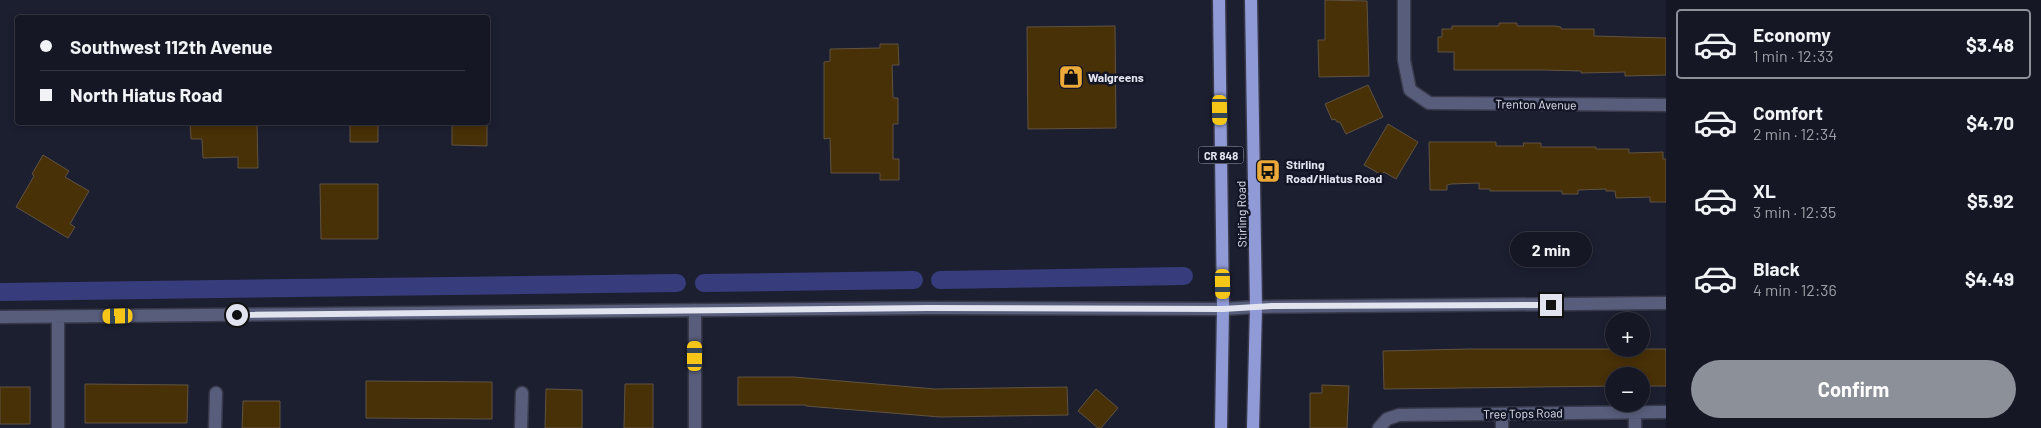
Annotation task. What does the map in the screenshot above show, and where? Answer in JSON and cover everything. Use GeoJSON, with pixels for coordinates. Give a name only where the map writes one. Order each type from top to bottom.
{"type":"FeatureCollection","features":[{"type":"Feature","properties":{"kind":"main road","name":"Stirling Road"},"geometry":{"type":"LineString","coordinates":[[1219,0],[1223,309],[1221,428]]}},
{"type":"Feature","properties":{"kind":"main road","name":"Stirling Road"},"geometry":{"type":"LineString","coordinates":[[1251,0],[1256,307],[1253,428]]}},
{"type":"Feature","properties":{"kind":"street","name":"Trenton Avenue"},"geometry":{"type":"LineString","coordinates":[[1404,0],[1404,60],[1410,90],[1429,103],[1666,105]]}},
{"type":"Feature","properties":{"kind":"street"},"geometry":{"type":"LineString","coordinates":[[0,317],[928,308],[1223,309],[1256,307],[1666,303]]}},
{"type":"Feature","properties":{"kind":"street"},"geometry":{"type":"LineString","coordinates":[[695,310],[695,428]]}},
{"type":"Feature","properties":{"kind":"street"},"geometry":{"type":"LineString","coordinates":[[58,317],[58,428]]}},
{"type":"Feature","properties":{"kind":"street"},"geometry":{"type":"LineString","coordinates":[[216,393],[216,428]]}},
{"type":"Feature","properties":{"kind":"street"},"geometry":{"type":"LineString","coordinates":[[521,428],[522,394]]}},
{"type":"Feature","properties":{"kind":"street"},"geometry":{"type":"LineString","coordinates":[[1635,412],[1635,428]]}},
{"type":"Feature","properties":{"kind":"street","name":"Tree Tops Road"},"geometry":{"type":"LineString","coordinates":[[1380,426],[1387,419],[1399,415],[1635,412]]}},
{"type":"Feature","properties":{"kind":"street","name":"Tree Tops Road"},"geometry":{"type":"LineString","coordinates":[[1650,412],[1666,412]]}},
{"type":"Feature","properties":{"kind":"street"},"geometry":{"type":"LineString","coordinates":[[1502,414],[1502,428]]}},
{"type":"Feature","properties":{"kind":"building"},"geometry":{"type":"Polygon","coordinates":[[[1325,0],[1367,1],[1369,76],[1319,77],[1318,40],[1325,40],[1325,0]]]}},
{"type":"Feature","properties":{"kind":"building"},"geometry":{"type":"Polygon","coordinates":[[[1499,23],[1517,23],[1517,26],[1555,26],[1561,27],[1561,29],[1594,29],[1594,36],[1666,38],[1666,75],[1625,76],[1625,72],[1581,73],[1581,71],[1544,70],[1454,70],[1454,52],[1438,52],[1438,37],[1442,37],[1442,29],[1452,29],[1452,26],[1499,26],[1499,23]]]}},
{"type":"Feature","properties":{"kind":"building","name":"Walgreens"},"geometry":{"type":"Polygon","coordinates":[[[1115,26],[1116,128],[1028,129],[1027,27],[1115,26]]]}},
{"type":"Feature","properties":{"kind":"building"},"geometry":{"type":"Polygon","coordinates":[[[880,44],[898,44],[899,65],[892,65],[893,98],[898,98],[898,124],[893,124],[893,159],[899,159],[899,180],[880,180],[880,173],[831,173],[830,138],[824,139],[824,62],[830,61],[830,49],[880,48],[880,44]]]}},
{"type":"Feature","properties":{"kind":"building"},"geometry":{"type":"Polygon","coordinates":[[[1368,85],[1383,117],[1346,134],[1340,122],[1337,122],[1335,119],[1332,120],[1325,104],[1368,85]]]}},
{"type":"Feature","properties":{"kind":"building"},"geometry":{"type":"Polygon","coordinates":[[[1388,124],[1418,142],[1396,179],[1384,172],[1382,175],[1364,165],[1388,124]]]}},
{"type":"Feature","properties":{"kind":"building"},"geometry":{"type":"Polygon","coordinates":[[[190,125],[257,125],[258,168],[238,168],[238,157],[203,158],[202,139],[191,139],[190,125]]]}},
{"type":"Feature","properties":{"kind":"building"},"geometry":{"type":"Polygon","coordinates":[[[350,125],[378,125],[378,142],[350,142],[350,125]]]}},
{"type":"Feature","properties":{"kind":"building"},"geometry":{"type":"Polygon","coordinates":[[[452,125],[487,125],[487,146],[452,145],[452,125]]]}},
{"type":"Feature","properties":{"kind":"building"},"geometry":{"type":"Polygon","coordinates":[[[1429,142],[1496,142],[1496,146],[1524,146],[1523,143],[1541,143],[1541,147],[1629,149],[1629,153],[1663,152],[1663,159],[1666,159],[1666,202],[1650,202],[1650,197],[1616,198],[1615,191],[1606,191],[1606,189],[1578,190],[1578,194],[1562,194],[1562,191],[1490,191],[1490,189],[1479,189],[1479,183],[1451,184],[1447,185],[1447,190],[1430,190],[1429,142]]]}},
{"type":"Feature","properties":{"kind":"building"},"geometry":{"type":"Polygon","coordinates":[[[43,155],[69,171],[65,177],[89,191],[70,224],[75,227],[68,238],[16,207],[34,176],[32,174],[43,155]]]}},
{"type":"Feature","properties":{"kind":"building"},"geometry":{"type":"Polygon","coordinates":[[[320,184],[378,184],[378,239],[321,239],[320,184]]]}},
{"type":"Feature","properties":{"kind":"building"},"geometry":{"type":"Polygon","coordinates":[[[1605,349],[1605,357],[1650,357],[1650,349],[1666,349],[1666,386],[1650,386],[1650,367],[1605,367],[1605,386],[1384,389],[1383,351],[1605,349]]]}},
{"type":"Feature","properties":{"kind":"building"},"geometry":{"type":"Polygon","coordinates":[[[738,377],[794,377],[935,389],[1067,387],[1068,415],[940,417],[806,405],[738,405],[738,377]]]}},
{"type":"Feature","properties":{"kind":"building"},"geometry":{"type":"Polygon","coordinates":[[[366,381],[492,382],[492,419],[366,418],[366,381]]]}},
{"type":"Feature","properties":{"kind":"building"},"geometry":{"type":"Polygon","coordinates":[[[85,384],[188,385],[187,423],[85,423],[85,384]]]}},
{"type":"Feature","properties":{"kind":"building"},"geometry":{"type":"Polygon","coordinates":[[[625,384],[653,384],[653,428],[624,428],[625,384]]]}},
{"type":"Feature","properties":{"kind":"building"},"geometry":{"type":"Polygon","coordinates":[[[1322,385],[1349,386],[1347,428],[1310,428],[1310,393],[1322,393],[1322,385]]]}},
{"type":"Feature","properties":{"kind":"building"},"geometry":{"type":"Polygon","coordinates":[[[0,387],[30,387],[30,424],[0,424],[0,387]]]}},
{"type":"Feature","properties":{"kind":"building"},"geometry":{"type":"Polygon","coordinates":[[[546,389],[582,390],[582,428],[545,428],[546,389]]]}},
{"type":"Feature","properties":{"kind":"building"},"geometry":{"type":"Polygon","coordinates":[[[1096,389],[1118,408],[1101,428],[1098,428],[1078,411],[1096,389]]]}},
{"type":"Feature","properties":{"kind":"building"},"geometry":{"type":"Polygon","coordinates":[[[243,401],[280,401],[280,428],[242,428],[243,401]]]}},
{"type":"Feature","properties":{"kind":"waterway"},"geometry":{"type":"LineString","coordinates":[[940,280],[1184,276]]}},
{"type":"Feature","properties":{"kind":"waterway"},"geometry":{"type":"LineString","coordinates":[[704,283],[914,280]]}},
{"type":"Feature","properties":{"kind":"waterway"},"geometry":{"type":"LineString","coordinates":[[0,292],[677,283]]}},
{"type":"Feature","properties":{"kind":"place","name":"Walgreens"},"geometry":{"type":"Point","coordinates":[1071,77]}},
{"type":"Feature","properties":{"kind":"place","name":"Stirling Road/Hiatus Road"},"geometry":{"type":"Point","coordinates":[1268,171]}},
{"type":"Feature","properties":{"kind":"route"},"geometry":{"type":"LineString","coordinates":[[237,315],[928,308],[1223,309],[1272,306],[1551,305]]}}]}
